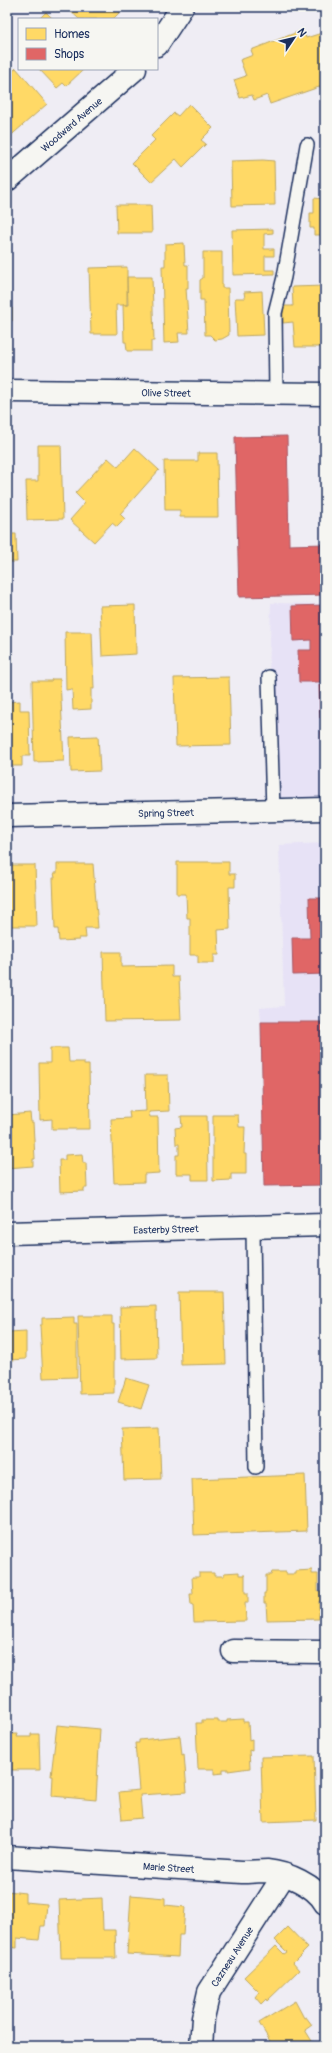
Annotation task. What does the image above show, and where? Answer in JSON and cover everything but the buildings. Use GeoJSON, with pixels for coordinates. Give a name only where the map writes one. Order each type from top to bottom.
{"type":"FeatureCollection","features":[{"type":"Feature","properties":{"kind":"street"},"geometry":{"type":"LineString","coordinates":[[158,43],[182,7]]}},
{"type":"Feature","properties":{"kind":"street","name":"Woodward Avenue"},"geometry":{"type":"LineString","coordinates":[[7,180],[134,70]]}},
{"type":"Feature","properties":{"kind":"street","name":"Olive Street"},"geometry":{"type":"LineString","coordinates":[[7,390],[325,394]]}},
{"type":"Feature","properties":{"kind":"street","name":"Spring Street"},"geometry":{"type":"LineString","coordinates":[[7,816],[325,809]]}},
{"type":"Feature","properties":{"kind":"street","name":"Easterby Street"},"geometry":{"type":"LineString","coordinates":[[7,1233],[325,1225]]}},
{"type":"Feature","properties":{"kind":"street"},"geometry":{"type":"LineString","coordinates":[[233,1651],[325,1652]]}},
{"type":"Feature","properties":{"kind":"street","name":"Marie Street"},"geometry":{"type":"LineString","coordinates":[[7,1856],[242,1872],[267,1871],[284,1875],[306,1885],[324,1899]]}},
{"type":"Feature","properties":{"kind":"street","name":"Cazneau Avenue"},"geometry":{"type":"LineString","coordinates":[[201,2046],[203,2018],[208,1992],[284,1875]]}},
{"type":"Feature","properties":{"kind":"lane"},"geometry":{"type":"LineString","coordinates":[[276,393],[275,313],[284,277],[307,144]]}},
{"type":"Feature","properties":{"kind":"lane"},"geometry":{"type":"LineString","coordinates":[[269,677],[273,810]]}},
{"type":"Feature","properties":{"kind":"lane"},"geometry":{"type":"LineString","coordinates":[[253,1227],[256,1467]]}},
{"type":"Feature","properties":{"kind":"shaded area"},"geometry":{"type":"Polygon","coordinates":[[[271,603],[325,604],[325,809],[273,810],[269,677],[271,603]]]}},
{"type":"Feature","properties":{"kind":"shaded area"},"geometry":{"type":"Polygon","coordinates":[[[325,843],[325,1185],[261,1022],[260,1008],[284,1006],[279,845],[325,843]]]}}]}
